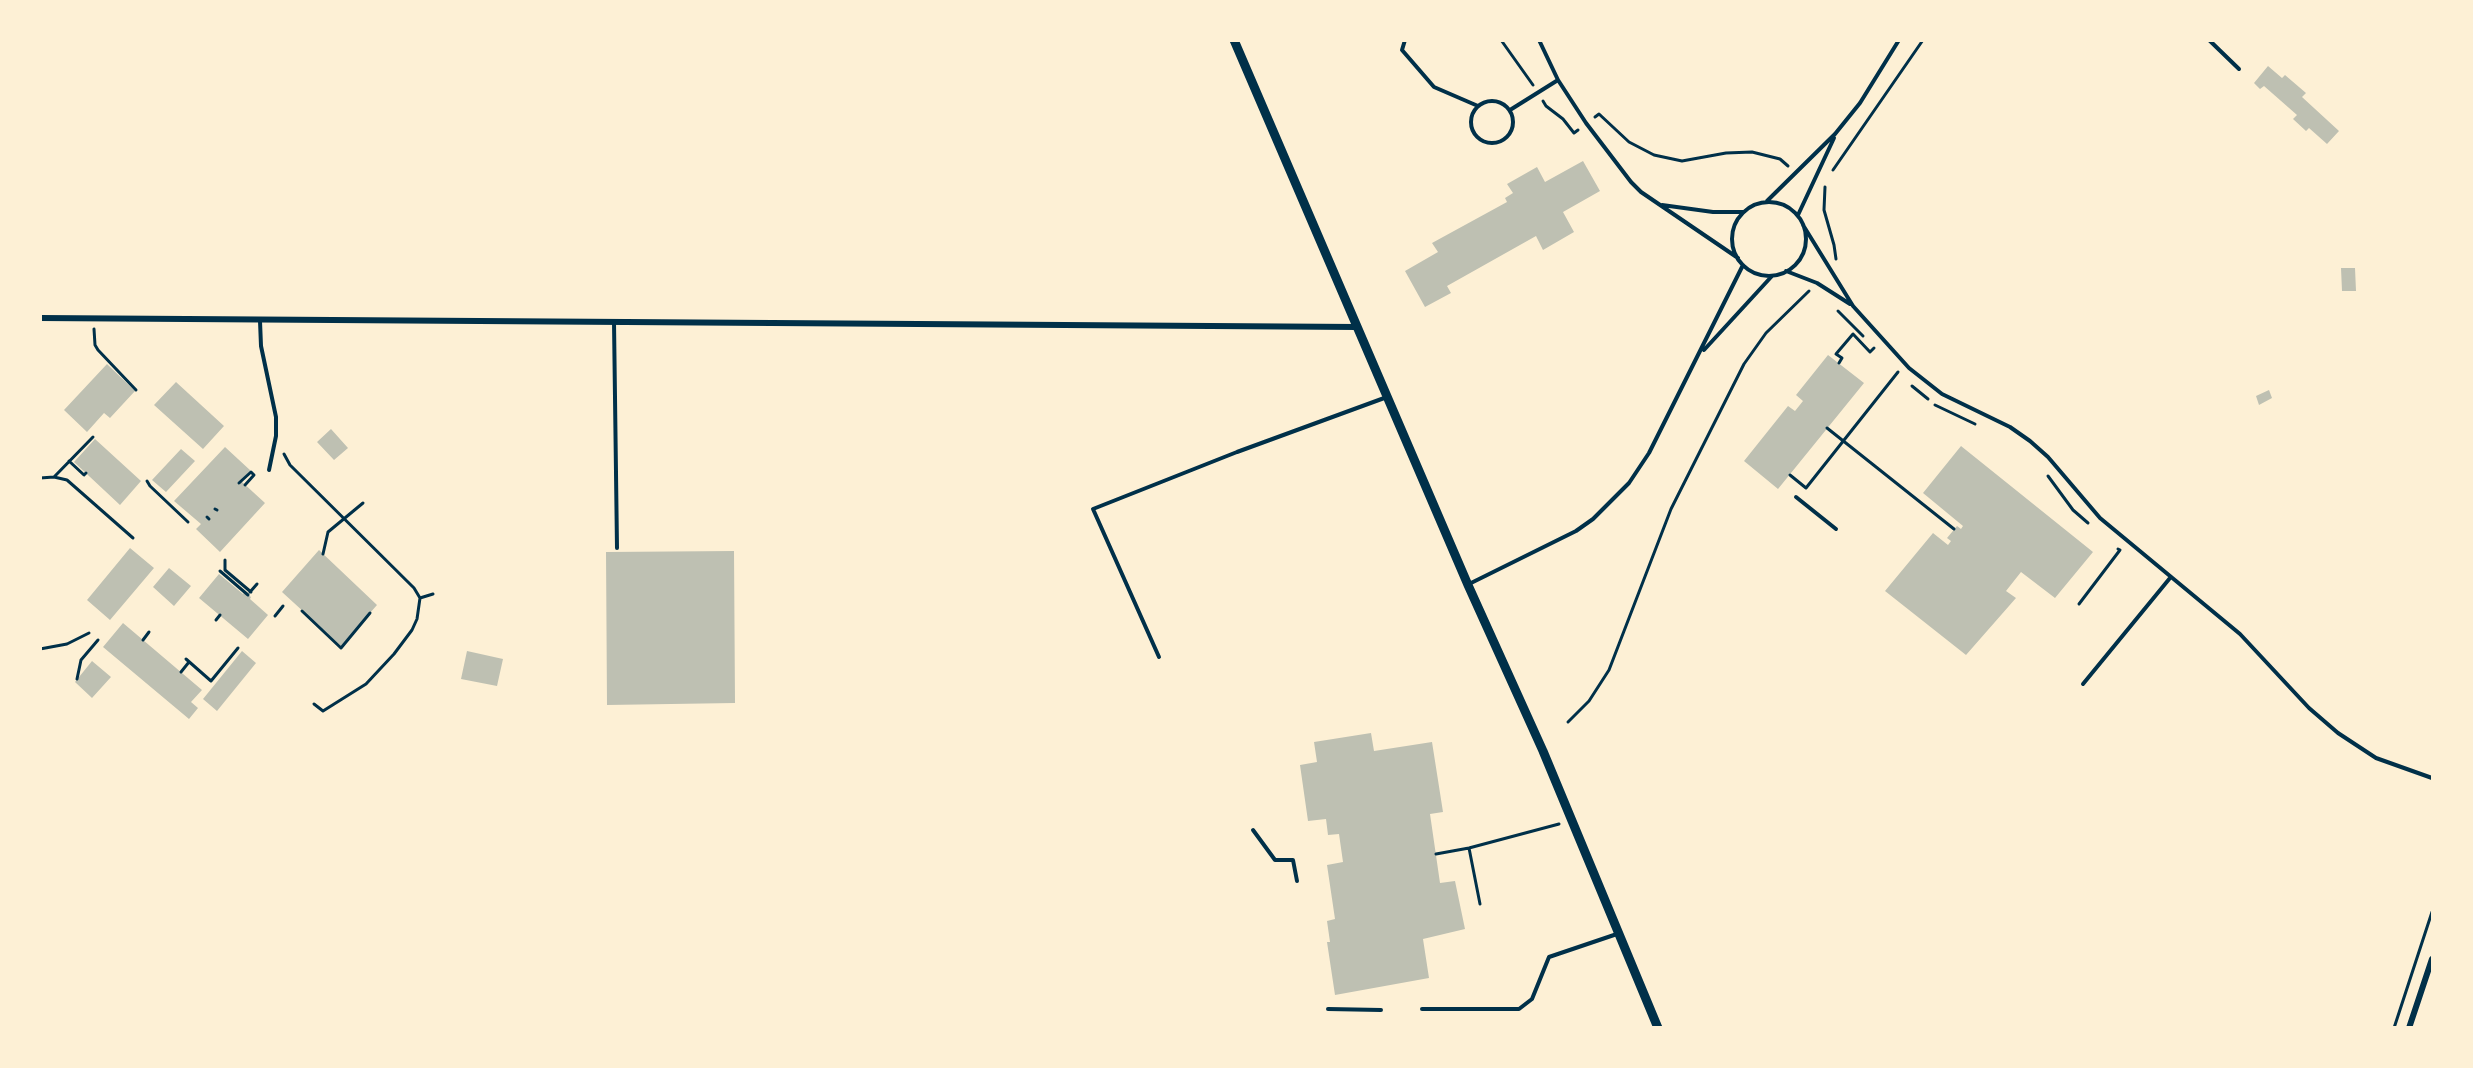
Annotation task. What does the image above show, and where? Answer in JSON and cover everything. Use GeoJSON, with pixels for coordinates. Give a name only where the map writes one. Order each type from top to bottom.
{"type":"FeatureCollection","features":[{"type":"Feature","properties":{"kind":"street"},"geometry":{"type":"LineString","coordinates":[[1234,40],[1468,585],[1543,751],[1658,1028]]}},
{"type":"Feature","properties":{"kind":"street"},"geometry":{"type":"LineString","coordinates":[[40,318],[1357,327]]}},
{"type":"Feature","properties":{"kind":"street"},"geometry":{"type":"LineString","coordinates":[[2409,1028],[2433,958]]}},
{"type":"Feature","properties":{"kind":"lane"},"geometry":{"type":"LineString","coordinates":[[1406,40],[1402,51],[1434,87],[1478,106]]}},
{"type":"Feature","properties":{"kind":"lane"},"geometry":{"type":"LineString","coordinates":[[1539,40],[1558,80],[1586,123],[1631,182],[1641,192],[1737,258],[1743,265],[1762,275],[1773,275],[1786,271],[1801,256],[1806,236],[1803,225]]}},
{"type":"Feature","properties":{"kind":"lane"},"geometry":{"type":"LineString","coordinates":[[1766,202],[1835,134],[1860,103],[1899,40]]}},
{"type":"Feature","properties":{"kind":"lane"},"geometry":{"type":"LineString","coordinates":[[2209,40],[2239,69]]}},
{"type":"Feature","properties":{"kind":"lane"},"geometry":{"type":"LineString","coordinates":[[1510,110],[1558,80]]}},
{"type":"Feature","properties":{"kind":"lane"},"geometry":{"type":"LineString","coordinates":[[1495,101],[1504,104],[1510,110],[1514,118],[1511,134],[1498,143],[1490,144],[1476,136],[1471,121],[1478,106],[1495,101]]}},
{"type":"Feature","properties":{"kind":"lane"},"geometry":{"type":"LineString","coordinates":[[1798,215],[1835,134]]}},
{"type":"Feature","properties":{"kind":"lane"},"geometry":{"type":"LineString","coordinates":[[1737,258],[1732,234],[1743,212],[1753,205],[1766,202],[1789,207],[1798,215],[1853,306],[1895,353],[1924,381],[1942,394],[2010,427],[2030,441],[2048,457],[2100,518],[2240,634],[2309,708],[2338,733],[2376,758],[2433,778]]}},
{"type":"Feature","properties":{"kind":"lane"},"geometry":{"type":"LineString","coordinates":[[1661,205],[1713,212],[1743,212]]}},
{"type":"Feature","properties":{"kind":"lane"},"geometry":{"type":"LineString","coordinates":[[1468,585],[1576,531],[1629,483],[1649,453],[1743,265]]}},
{"type":"Feature","properties":{"kind":"lane"},"geometry":{"type":"LineString","coordinates":[[1786,271],[1817,283],[1853,306]]}},
{"type":"Feature","properties":{"kind":"lane"},"geometry":{"type":"LineString","coordinates":[[1699,354],[1773,275]]}},
{"type":"Feature","properties":{"kind":"lane"},"geometry":{"type":"LineString","coordinates":[[260,321],[261,346],[276,417],[276,436],[269,470]]}},
{"type":"Feature","properties":{"kind":"lane"},"geometry":{"type":"LineString","coordinates":[[614,322],[617,548]]}},
{"type":"Feature","properties":{"kind":"lane"},"geometry":{"type":"LineString","coordinates":[[1159,657],[1094,509],[1237,452],[1388,396]]}},
{"type":"Feature","properties":{"kind":"lane"},"geometry":{"type":"LineString","coordinates":[[1796,497],[1836,530]]}},
{"type":"Feature","properties":{"kind":"lane"},"geometry":{"type":"LineString","coordinates":[[2083,684],[2170,578]]}},
{"type":"Feature","properties":{"kind":"lane"},"geometry":{"type":"LineString","coordinates":[[1254,830],[1275,860],[1293,860],[1297,881]]}},
{"type":"Feature","properties":{"kind":"lane"},"geometry":{"type":"LineString","coordinates":[[1422,1009],[1519,1009],[1532,999],[1549,957],[1618,933]]}},
{"type":"Feature","properties":{"kind":"lane"},"geometry":{"type":"LineString","coordinates":[[1328,1009],[1381,1010]]}},
{"type":"Feature","properties":{"kind":"path"},"geometry":{"type":"LineString","coordinates":[[1501,40],[1546,106],[1563,118],[1574,133],[1599,114],[1629,142],[1654,155],[1682,160],[1726,153],[1752,152],[1780,159],[1795,174]]}},
{"type":"Feature","properties":{"kind":"path"},"geometry":{"type":"LineString","coordinates":[[1831,173],[1923,40]]}},
{"type":"Feature","properties":{"kind":"path"},"geometry":{"type":"LineString","coordinates":[[1827,182],[1823,192],[1826,222],[1837,256],[1830,269]]}},
{"type":"Feature","properties":{"kind":"path"},"geometry":{"type":"LineString","coordinates":[[1811,186],[1823,192]]}},
{"type":"Feature","properties":{"kind":"path"},"geometry":{"type":"LineString","coordinates":[[1568,722],[1589,701],[1609,670],[1671,509],[1744,364],[1766,333],[1817,283]]}},
{"type":"Feature","properties":{"kind":"path"},"geometry":{"type":"LineString","coordinates":[[1807,293],[1816,294]]}},
{"type":"Feature","properties":{"kind":"path"},"geometry":{"type":"LineString","coordinates":[[1838,311],[1867,341]]}},
{"type":"Feature","properties":{"kind":"path"},"geometry":{"type":"LineString","coordinates":[[94,319],[95,345],[136,390]]}},
{"type":"Feature","properties":{"kind":"path"},"geometry":{"type":"LineString","coordinates":[[1839,363],[1842,358],[1836,354],[1853,334],[1870,352],[1874,347],[1881,355]]}},
{"type":"Feature","properties":{"kind":"path"},"geometry":{"type":"LineString","coordinates":[[1790,475],[1806,488],[1896,371],[1902,377]]}},
{"type":"Feature","properties":{"kind":"path"},"geometry":{"type":"LineString","coordinates":[[1907,382],[1944,411],[1977,425]]}},
{"type":"Feature","properties":{"kind":"path"},"geometry":{"type":"LineString","coordinates":[[1827,428],[1954,529]]}},
{"type":"Feature","properties":{"kind":"path"},"geometry":{"type":"LineString","coordinates":[[276,436],[290,465],[414,588],[420,598],[417,619],[412,630],[394,654],[366,684],[323,711],[314,704]]}},
{"type":"Feature","properties":{"kind":"path"},"geometry":{"type":"LineString","coordinates":[[54,477],[93,437]]}},
{"type":"Feature","properties":{"kind":"path"},"geometry":{"type":"LineString","coordinates":[[69,461],[84,475],[86,473]]}},
{"type":"Feature","properties":{"kind":"path"},"geometry":{"type":"LineString","coordinates":[[239,483],[251,472],[254,475],[245,484]]}},
{"type":"Feature","properties":{"kind":"path"},"geometry":{"type":"LineString","coordinates":[[2045,473],[2073,510],[2091,525]]}},
{"type":"Feature","properties":{"kind":"path"},"geometry":{"type":"LineString","coordinates":[[40,478],[54,477],[67,480],[134,538]]}},
{"type":"Feature","properties":{"kind":"path"},"geometry":{"type":"LineString","coordinates":[[147,481],[188,522]]}},
{"type":"Feature","properties":{"kind":"path"},"geometry":{"type":"LineString","coordinates":[[323,554],[328,532],[363,503]]}},
{"type":"Feature","properties":{"kind":"path"},"geometry":{"type":"LineString","coordinates":[[2079,604],[2120,550],[2111,543]]}},
{"type":"Feature","properties":{"kind":"path"},"geometry":{"type":"LineString","coordinates":[[225,560],[225,570],[248,594]]}},
{"type":"Feature","properties":{"kind":"path"},"geometry":{"type":"LineString","coordinates":[[220,571],[248,594]]}},
{"type":"Feature","properties":{"kind":"path"},"geometry":{"type":"LineString","coordinates":[[248,594],[256,584]]}},
{"type":"Feature","properties":{"kind":"path"},"geometry":{"type":"LineString","coordinates":[[420,598],[433,594]]}},
{"type":"Feature","properties":{"kind":"path"},"geometry":{"type":"LineString","coordinates":[[274,616],[283,606]]}},
{"type":"Feature","properties":{"kind":"path"},"geometry":{"type":"LineString","coordinates":[[302,612],[341,648],[370,613]]}},
{"type":"Feature","properties":{"kind":"path"},"geometry":{"type":"LineString","coordinates":[[216,620],[220,615]]}},
{"type":"Feature","properties":{"kind":"path"},"geometry":{"type":"LineString","coordinates":[[143,640],[149,632]]}},
{"type":"Feature","properties":{"kind":"path"},"geometry":{"type":"LineString","coordinates":[[40,649],[67,644],[89,633]]}},
{"type":"Feature","properties":{"kind":"path"},"geometry":{"type":"LineString","coordinates":[[77,679],[81,660],[98,640]]}},
{"type":"Feature","properties":{"kind":"path"},"geometry":{"type":"LineString","coordinates":[[181,672],[187,661],[211,681],[238,648]]}},
{"type":"Feature","properties":{"kind":"path"},"geometry":{"type":"LineString","coordinates":[[1436,854],[1469,848],[1571,821]]}},
{"type":"Feature","properties":{"kind":"path"},"geometry":{"type":"LineString","coordinates":[[1469,848],[1480,904]]}},
{"type":"Feature","properties":{"kind":"path"},"geometry":{"type":"LineString","coordinates":[[2394,1028],[2433,912]]}},
{"type":"Feature","properties":{"kind":"building"},"geometry":{"type":"Polygon","coordinates":[[[2268,66],[2282,78],[2285,75],[2306,93],[2302,97],[2339,131],[2327,144],[2309,128],[2306,131],[2293,119],[2297,115],[2264,86],[2260,89],[2254,83],[2268,66]]]}},
{"type":"Feature","properties":{"kind":"building"},"geometry":{"type":"Polygon","coordinates":[[[1583,161],[1600,191],[1563,212],[1574,232],[1543,250],[1536,236],[1447,286],[1451,293],[1425,307],[1405,271],[1438,252],[1432,243],[1507,202],[1505,198],[1513,193],[1507,184],[1537,167],[1545,182],[1583,161]]]}},
{"type":"Feature","properties":{"kind":"building"},"geometry":{"type":"Polygon","coordinates":[[[2341,268],[2355,268],[2356,291],[2342,291],[2341,268]]]}},
{"type":"Feature","properties":{"kind":"building"},"geometry":{"type":"Polygon","coordinates":[[[1828,355],[1864,383],[1778,489],[1744,461],[1788,406],[1795,411],[1803,401],[1796,395],[1828,355]]]}},
{"type":"Feature","properties":{"kind":"building"},"geometry":{"type":"Polygon","coordinates":[[[107,364],[135,391],[110,418],[104,413],[87,432],[64,410],[107,364]]]}},
{"type":"Feature","properties":{"kind":"building"},"geometry":{"type":"Polygon","coordinates":[[[176,382],[224,426],[203,449],[154,405],[176,382]]]}},
{"type":"Feature","properties":{"kind":"building"},"geometry":{"type":"Polygon","coordinates":[[[2269,390],[2272,398],[2259,405],[2256,396],[2269,390]]]}},
{"type":"Feature","properties":{"kind":"building"},"geometry":{"type":"Polygon","coordinates":[[[331,429],[348,448],[334,460],[317,442],[331,429]]]}},
{"type":"Feature","properties":{"kind":"building"},"geometry":{"type":"Polygon","coordinates":[[[95,439],[141,481],[120,505],[74,462],[95,439]]]}},
{"type":"Feature","properties":{"kind":"building"},"geometry":{"type":"Polygon","coordinates":[[[1961,446],[2093,552],[2055,598],[2021,572],[2006,591],[2016,598],[1966,655],[1885,591],[1933,533],[1948,545],[1951,541],[1947,538],[1957,526],[1961,529],[1963,526],[1923,493],[1961,446]]]}},
{"type":"Feature","properties":{"kind":"building"},"geometry":{"type":"Polygon","coordinates":[[[225,447],[251,471],[241,481],[265,503],[220,552],[196,529],[201,524],[174,501],[225,447]]]}},
{"type":"Feature","properties":{"kind":"building"},"geometry":{"type":"Polygon","coordinates":[[[181,449],[195,461],[166,492],[152,480],[181,449]]]}},
{"type":"Feature","properties":{"kind":"building"},"geometry":{"type":"Polygon","coordinates":[[[130,548],[154,568],[110,620],[87,600],[130,548]]]}},
{"type":"Feature","properties":{"kind":"building"},"geometry":{"type":"Polygon","coordinates":[[[319,550],[377,605],[341,646],[282,592],[319,550]]]}},
{"type":"Feature","properties":{"kind":"building"},"geometry":{"type":"Polygon","coordinates":[[[734,551],[735,703],[607,705],[606,552],[734,551]]]}},
{"type":"Feature","properties":{"kind":"building"},"geometry":{"type":"Polygon","coordinates":[[[169,568],[191,586],[174,606],[153,587],[169,568]]]}},
{"type":"Feature","properties":{"kind":"building"},"geometry":{"type":"Polygon","coordinates":[[[219,574],[243,594],[245,592],[251,597],[250,599],[268,615],[248,639],[199,598],[219,574]]]}},
{"type":"Feature","properties":{"kind":"building"},"geometry":{"type":"Polygon","coordinates":[[[123,623],[202,690],[191,702],[198,708],[189,719],[103,647],[123,623]]]}},
{"type":"Feature","properties":{"kind":"building"},"geometry":{"type":"Polygon","coordinates":[[[242,651],[256,663],[217,711],[203,699],[242,651]]]}},
{"type":"Feature","properties":{"kind":"building"},"geometry":{"type":"Polygon","coordinates":[[[467,651],[503,659],[497,686],[461,679],[467,651]]]}},
{"type":"Feature","properties":{"kind":"building"},"geometry":{"type":"Polygon","coordinates":[[[92,661],[111,677],[92,698],[75,682],[92,661]]]}},
{"type":"Feature","properties":{"kind":"building"},"geometry":{"type":"Polygon","coordinates":[[[1371,733],[1374,751],[1432,742],[1443,812],[1430,814],[1440,883],[1455,881],[1465,929],[1423,939],[1429,978],[1335,995],[1327,942],[1330,942],[1327,921],[1335,919],[1327,865],[1343,862],[1339,834],[1328,835],[1326,819],[1308,821],[1300,765],[1317,762],[1314,742],[1371,733]]]}}]}
